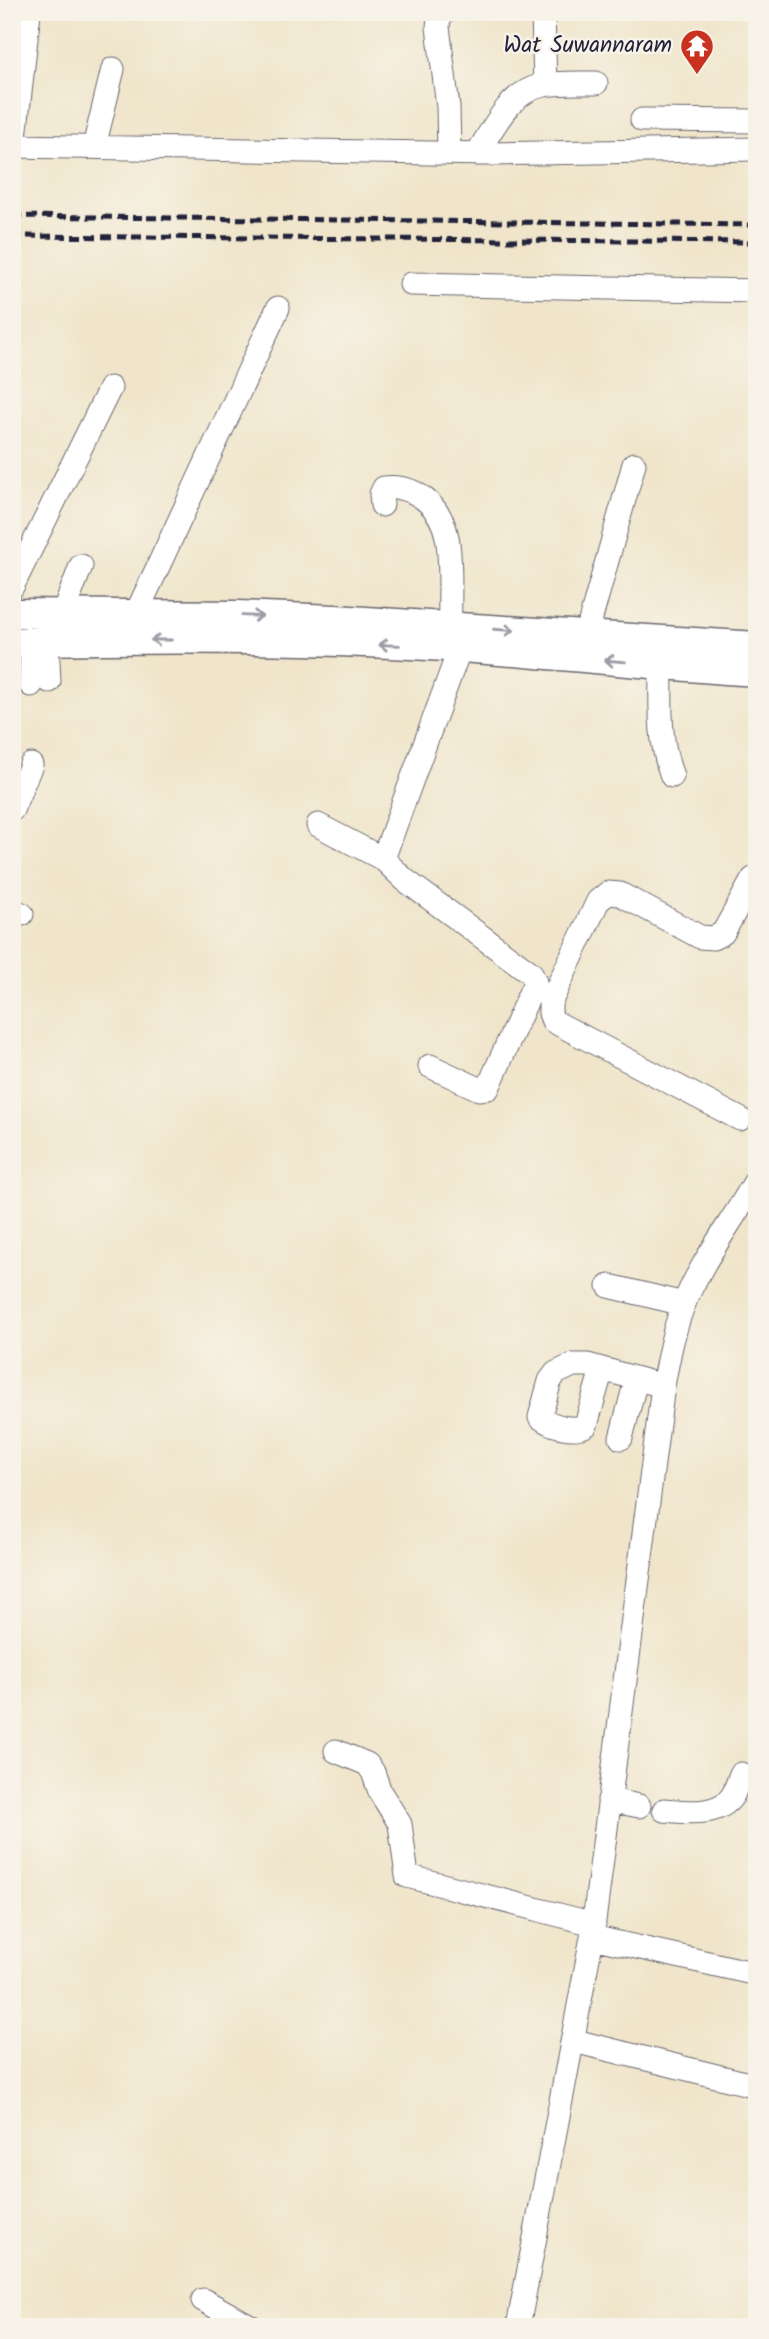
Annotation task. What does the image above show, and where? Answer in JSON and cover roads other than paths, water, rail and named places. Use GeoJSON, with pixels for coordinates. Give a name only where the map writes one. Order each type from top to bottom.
{"type":"FeatureCollection","features":[{"type":"Feature","properties":{"kind":"main road"},"geometry":{"type":"LineString","coordinates":[[12,613],[237,615],[455,637],[661,665],[757,672]]}},
{"type":"Feature","properties":{"kind":"main road"},"geometry":{"type":"LineString","coordinates":[[31,641],[288,641],[586,636],[757,646]]}},
{"type":"Feature","properties":{"kind":"street"},"geometry":{"type":"LineString","coordinates":[[29,12],[13,146],[477,154],[757,149]]}},
{"type":"Feature","properties":{"kind":"street"},"geometry":{"type":"LineString","coordinates":[[445,12],[439,18],[438,27],[448,107],[449,153]]}},
{"type":"Feature","properties":{"kind":"street"},"geometry":{"type":"LineString","coordinates":[[543,12],[545,85]]}},
{"type":"Feature","properties":{"kind":"street"},"geometry":{"type":"LineString","coordinates":[[94,147],[113,69]]}},
{"type":"Feature","properties":{"kind":"street"},"geometry":{"type":"LineString","coordinates":[[477,154],[507,107],[527,90],[545,85],[596,83]]}},
{"type":"Feature","properties":{"kind":"street"},"geometry":{"type":"LineString","coordinates":[[642,120],[757,121]]}},
{"type":"Feature","properties":{"kind":"street"},"geometry":{"type":"LineString","coordinates":[[411,284],[757,291]]}},
{"type":"Feature","properties":{"kind":"street"},"geometry":{"type":"LineString","coordinates":[[136,614],[278,308]]}},
{"type":"Feature","properties":{"kind":"street"},"geometry":{"type":"LineString","coordinates":[[12,587],[110,388]]}},
{"type":"Feature","properties":{"kind":"street"},"geometry":{"type":"LineString","coordinates":[[586,636],[634,464]]}},
{"type":"Feature","properties":{"kind":"street"},"geometry":{"type":"LineString","coordinates":[[382,505],[381,494],[384,488],[398,486],[420,493],[442,520],[447,537],[455,637],[383,859]]}},
{"type":"Feature","properties":{"kind":"street"},"geometry":{"type":"LineString","coordinates":[[63,613],[81,566]]}},
{"type":"Feature","properties":{"kind":"street"},"geometry":{"type":"LineString","coordinates":[[31,641],[40,683]]}},
{"type":"Feature","properties":{"kind":"street"},"geometry":{"type":"LineString","coordinates":[[661,665],[661,723],[665,756],[672,776]]}},
{"type":"Feature","properties":{"kind":"street"},"geometry":{"type":"LineString","coordinates":[[12,810],[31,765]]}},
{"type":"Feature","properties":{"kind":"street"},"geometry":{"type":"LineString","coordinates":[[318,825],[383,859],[405,880],[531,974],[535,982],[488,1088],[479,1089],[430,1066]]}},
{"type":"Feature","properties":{"kind":"street"},"geometry":{"type":"LineString","coordinates":[[740,1119],[553,1021],[550,1003],[598,901],[608,894],[620,894],[700,937],[713,938],[723,933],[753,879],[757,877]]}},
{"type":"Feature","properties":{"kind":"street"},"geometry":{"type":"LineString","coordinates":[[518,2327],[593,1931],[663,1386],[670,1352],[684,1304],[696,1280],[755,1185]]}},
{"type":"Feature","properties":{"kind":"street"},"geometry":{"type":"LineString","coordinates":[[609,1286],[684,1304]]}},
{"type":"Feature","properties":{"kind":"street"},"geometry":{"type":"LineString","coordinates":[[602,1369],[663,1386]]}},
{"type":"Feature","properties":{"kind":"street"},"geometry":{"type":"LineString","coordinates":[[621,1438],[636,1380]]}},
{"type":"Feature","properties":{"kind":"street"},"geometry":{"type":"LineString","coordinates":[[335,1751],[367,1764],[373,1772],[380,1792],[400,1824],[407,1875],[593,1931],[757,1974]]}},
{"type":"Feature","properties":{"kind":"street"},"geometry":{"type":"LineString","coordinates":[[664,1810],[692,1813],[718,1807],[732,1797],[741,1774]]}},
{"type":"Feature","properties":{"kind":"street"},"geometry":{"type":"LineString","coordinates":[[609,1800],[639,1806]]}},
{"type":"Feature","properties":{"kind":"street"},"geometry":{"type":"LineString","coordinates":[[573,2041],[757,2086]]}},
{"type":"Feature","properties":{"kind":"street"},"geometry":{"type":"LineString","coordinates":[[203,2300],[252,2327]]}},
{"type":"Feature","properties":{"kind":"railway"},"geometry":{"type":"LineString","coordinates":[[12,216],[757,225]]}},
{"type":"Feature","properties":{"kind":"railway"},"geometry":{"type":"LineString","coordinates":[[12,236],[757,242]]}},
{"type":"Feature","properties":{"kind":"place","name":"Wat Suwannaram"},"geometry":{"type":"Point","coordinates":[697,76]}}]}
